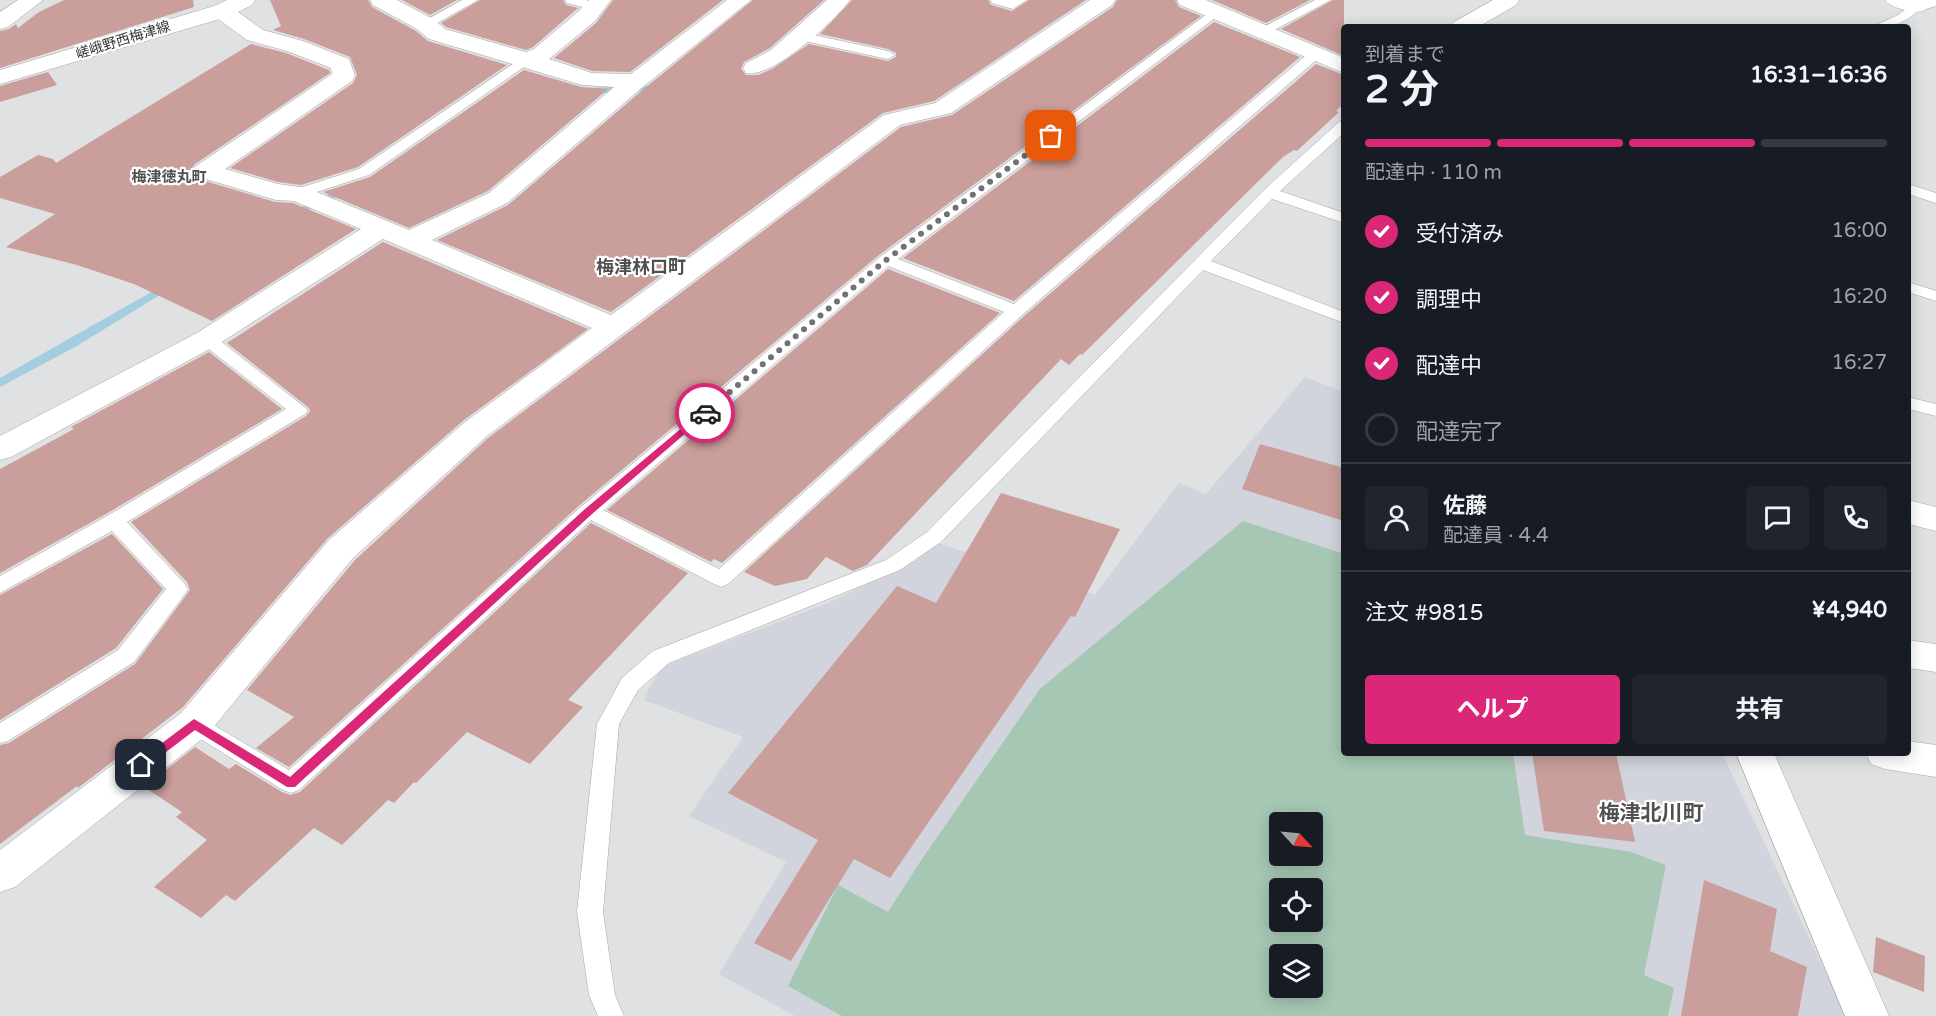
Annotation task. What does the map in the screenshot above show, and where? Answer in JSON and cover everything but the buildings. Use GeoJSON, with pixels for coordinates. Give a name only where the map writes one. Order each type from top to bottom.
{"type":"FeatureCollection","features":[{"type":"Feature","properties":{"kind":"street"},"geometry":{"type":"LineString","coordinates":[[0,22],[32,0]]}},
{"type":"Feature","properties":{"kind":"street","name":"嵯峨野西梅津線"},"geometry":{"type":"LineString","coordinates":[[0,77],[222,11],[244,0]]}},
{"type":"Feature","properties":{"kind":"street"},"geometry":{"type":"LineString","coordinates":[[381,0],[425,24],[437,34],[590,80],[636,81]]}},
{"type":"Feature","properties":{"kind":"street"},"geometry":{"type":"LineString","coordinates":[[410,240],[498,198],[636,81],[740,0]]}},
{"type":"Feature","properties":{"kind":"street"},"geometry":{"type":"LineString","coordinates":[[754,68],[779,55],[839,0]]}},
{"type":"Feature","properties":{"kind":"street"},"geometry":{"type":"LineString","coordinates":[[0,874],[194,724],[341,549],[476,429],[892,120],[943,108],[1104,0]]}},
{"type":"Feature","properties":{"kind":"street"},"geometry":{"type":"LineString","coordinates":[[1188,0],[1341,65]]}},
{"type":"Feature","properties":{"kind":"street"},"geometry":{"type":"LineString","coordinates":[[1467,24],[1508,0]]}},
{"type":"Feature","properties":{"kind":"street"},"geometry":{"type":"LineString","coordinates":[[526,59],[542,54],[587,16],[597,3]]}},
{"type":"Feature","properties":{"kind":"street"},"geometry":{"type":"LineString","coordinates":[[222,11],[255,35],[295,46],[341,64],[344,76],[205,171],[276,192],[298,193],[614,327]]}},
{"type":"Feature","properties":{"kind":"street"},"geometry":{"type":"LineString","coordinates":[[0,449],[207,339],[382,228]]}},
{"type":"Feature","properties":{"kind":"street"},"geometry":{"type":"LineString","coordinates":[[1911,513],[1936,519]]}},
{"type":"Feature","properties":{"kind":"street"},"geometry":{"type":"LineString","coordinates":[[1911,654],[1936,658]]}},
{"type":"Feature","properties":{"kind":"street"},"geometry":{"type":"LineString","coordinates":[[1756,756],[1867,1016]]}},
{"type":"Feature","properties":{"kind":"street"},"geometry":{"type":"LineString","coordinates":[[1904,756],[1936,761]]}},
{"type":"Feature","properties":{"kind":"lane"},"geometry":{"type":"LineString","coordinates":[[425,24],[472,0]]}},
{"type":"Feature","properties":{"kind":"lane"},"geometry":{"type":"LineString","coordinates":[[571,0],[597,3]]}},
{"type":"Feature","properties":{"kind":"lane"},"geometry":{"type":"LineString","coordinates":[[996,0],[1013,5],[1020,0]]}},
{"type":"Feature","properties":{"kind":"lane"},"geometry":{"type":"LineString","coordinates":[[1260,32],[1325,0]]}},
{"type":"Feature","properties":{"kind":"lane"},"geometry":{"type":"LineString","coordinates":[[1886,24],[1903,18],[1914,2]]}},
{"type":"Feature","properties":{"kind":"lane"},"geometry":{"type":"LineString","coordinates":[[194,724],[291,783],[589,512],[886,260],[1215,12]]}},
{"type":"Feature","properties":{"kind":"lane"},"geometry":{"type":"LineString","coordinates":[[800,36],[888,55]]}},
{"type":"Feature","properties":{"kind":"lane"},"geometry":{"type":"LineString","coordinates":[[589,512],[722,579],[1016,311],[1315,55]]}},
{"type":"Feature","properties":{"kind":"lane"},"geometry":{"type":"LineString","coordinates":[[298,193],[364,172],[526,59]]}},
{"type":"Feature","properties":{"kind":"lane"},"geometry":{"type":"LineString","coordinates":[[611,1016],[602,995],[591,912],[608,724],[630,684],[661,657],[892,565],[934,537],[1269,193],[1341,128]]}},
{"type":"Feature","properties":{"kind":"lane"},"geometry":{"type":"LineString","coordinates":[[1911,190],[1936,198]]}},
{"type":"Feature","properties":{"kind":"lane"},"geometry":{"type":"LineString","coordinates":[[1269,193],[1341,217]]}},
{"type":"Feature","properties":{"kind":"lane"},"geometry":{"type":"LineString","coordinates":[[886,260],[1016,311]]}},
{"type":"Feature","properties":{"kind":"lane"},"geometry":{"type":"LineString","coordinates":[[1200,263],[1341,317]]}},
{"type":"Feature","properties":{"kind":"lane"},"geometry":{"type":"LineString","coordinates":[[1911,288],[1936,296]]}},
{"type":"Feature","properties":{"kind":"lane"},"geometry":{"type":"LineString","coordinates":[[0,585],[114,521],[299,410],[207,339]]}},
{"type":"Feature","properties":{"kind":"lane"},"geometry":{"type":"LineString","coordinates":[[1911,404],[1936,410]]}},
{"type":"Feature","properties":{"kind":"lane"},"geometry":{"type":"LineString","coordinates":[[0,734],[126,656],[178,589],[114,521]]}},
{"type":"Feature","properties":{"kind":"shaded area"},"geometry":{"type":"Polygon","coordinates":[[[1305,377],[1341,391],[1341,756],[1723,756],[1846,1016],[795,1016],[719,974],[786,862],[689,816],[743,737],[644,700],[649,687],[664,666],[828,603],[916,560],[938,543],[1095,595],[1179,483],[1206,494],[1305,377]]]}},
{"type":"Feature","properties":{"kind":"green space"},"geometry":{"type":"Polygon","coordinates":[[[1243,521],[1341,553],[1341,756],[1513,756],[1525,835],[1631,852],[1666,865],[1644,975],[1674,988],[1668,1016],[842,1016],[788,986],[838,885],[888,912],[1040,689],[1243,521]]]}},
{"type":"Feature","properties":{"kind":"waterway"},"geometry":{"type":"LineString","coordinates":[[589,91],[663,88]]}},
{"type":"Feature","properties":{"kind":"waterway"},"geometry":{"type":"LineString","coordinates":[[289,215],[348,188]]}},
{"type":"Feature","properties":{"kind":"waterway"},"geometry":{"type":"LineString","coordinates":[[0,383],[71,344],[169,285]]}},
{"type":"Feature","properties":{"kind":"way so far"},"geometry":{"type":"LineString","coordinates":[[705,413],[886,260],[1051,136]]}},
{"type":"Feature","properties":{"kind":"district","name":"梅津徳丸町"},"geometry":{"type":"Point","coordinates":[169,177]}},
{"type":"Feature","properties":{"kind":"district","name":"梅津林口町"},"geometry":{"type":"Point","coordinates":[641,267]}},
{"type":"Feature","properties":{"kind":"district","name":"梅津北川町"},"geometry":{"type":"Point","coordinates":[1651,813]}},
{"type":"Feature","properties":{"kind":"route"},"geometry":{"type":"LineString","coordinates":[[141,765],[194,724],[291,783],[589,512],[705,413]]}}]}
